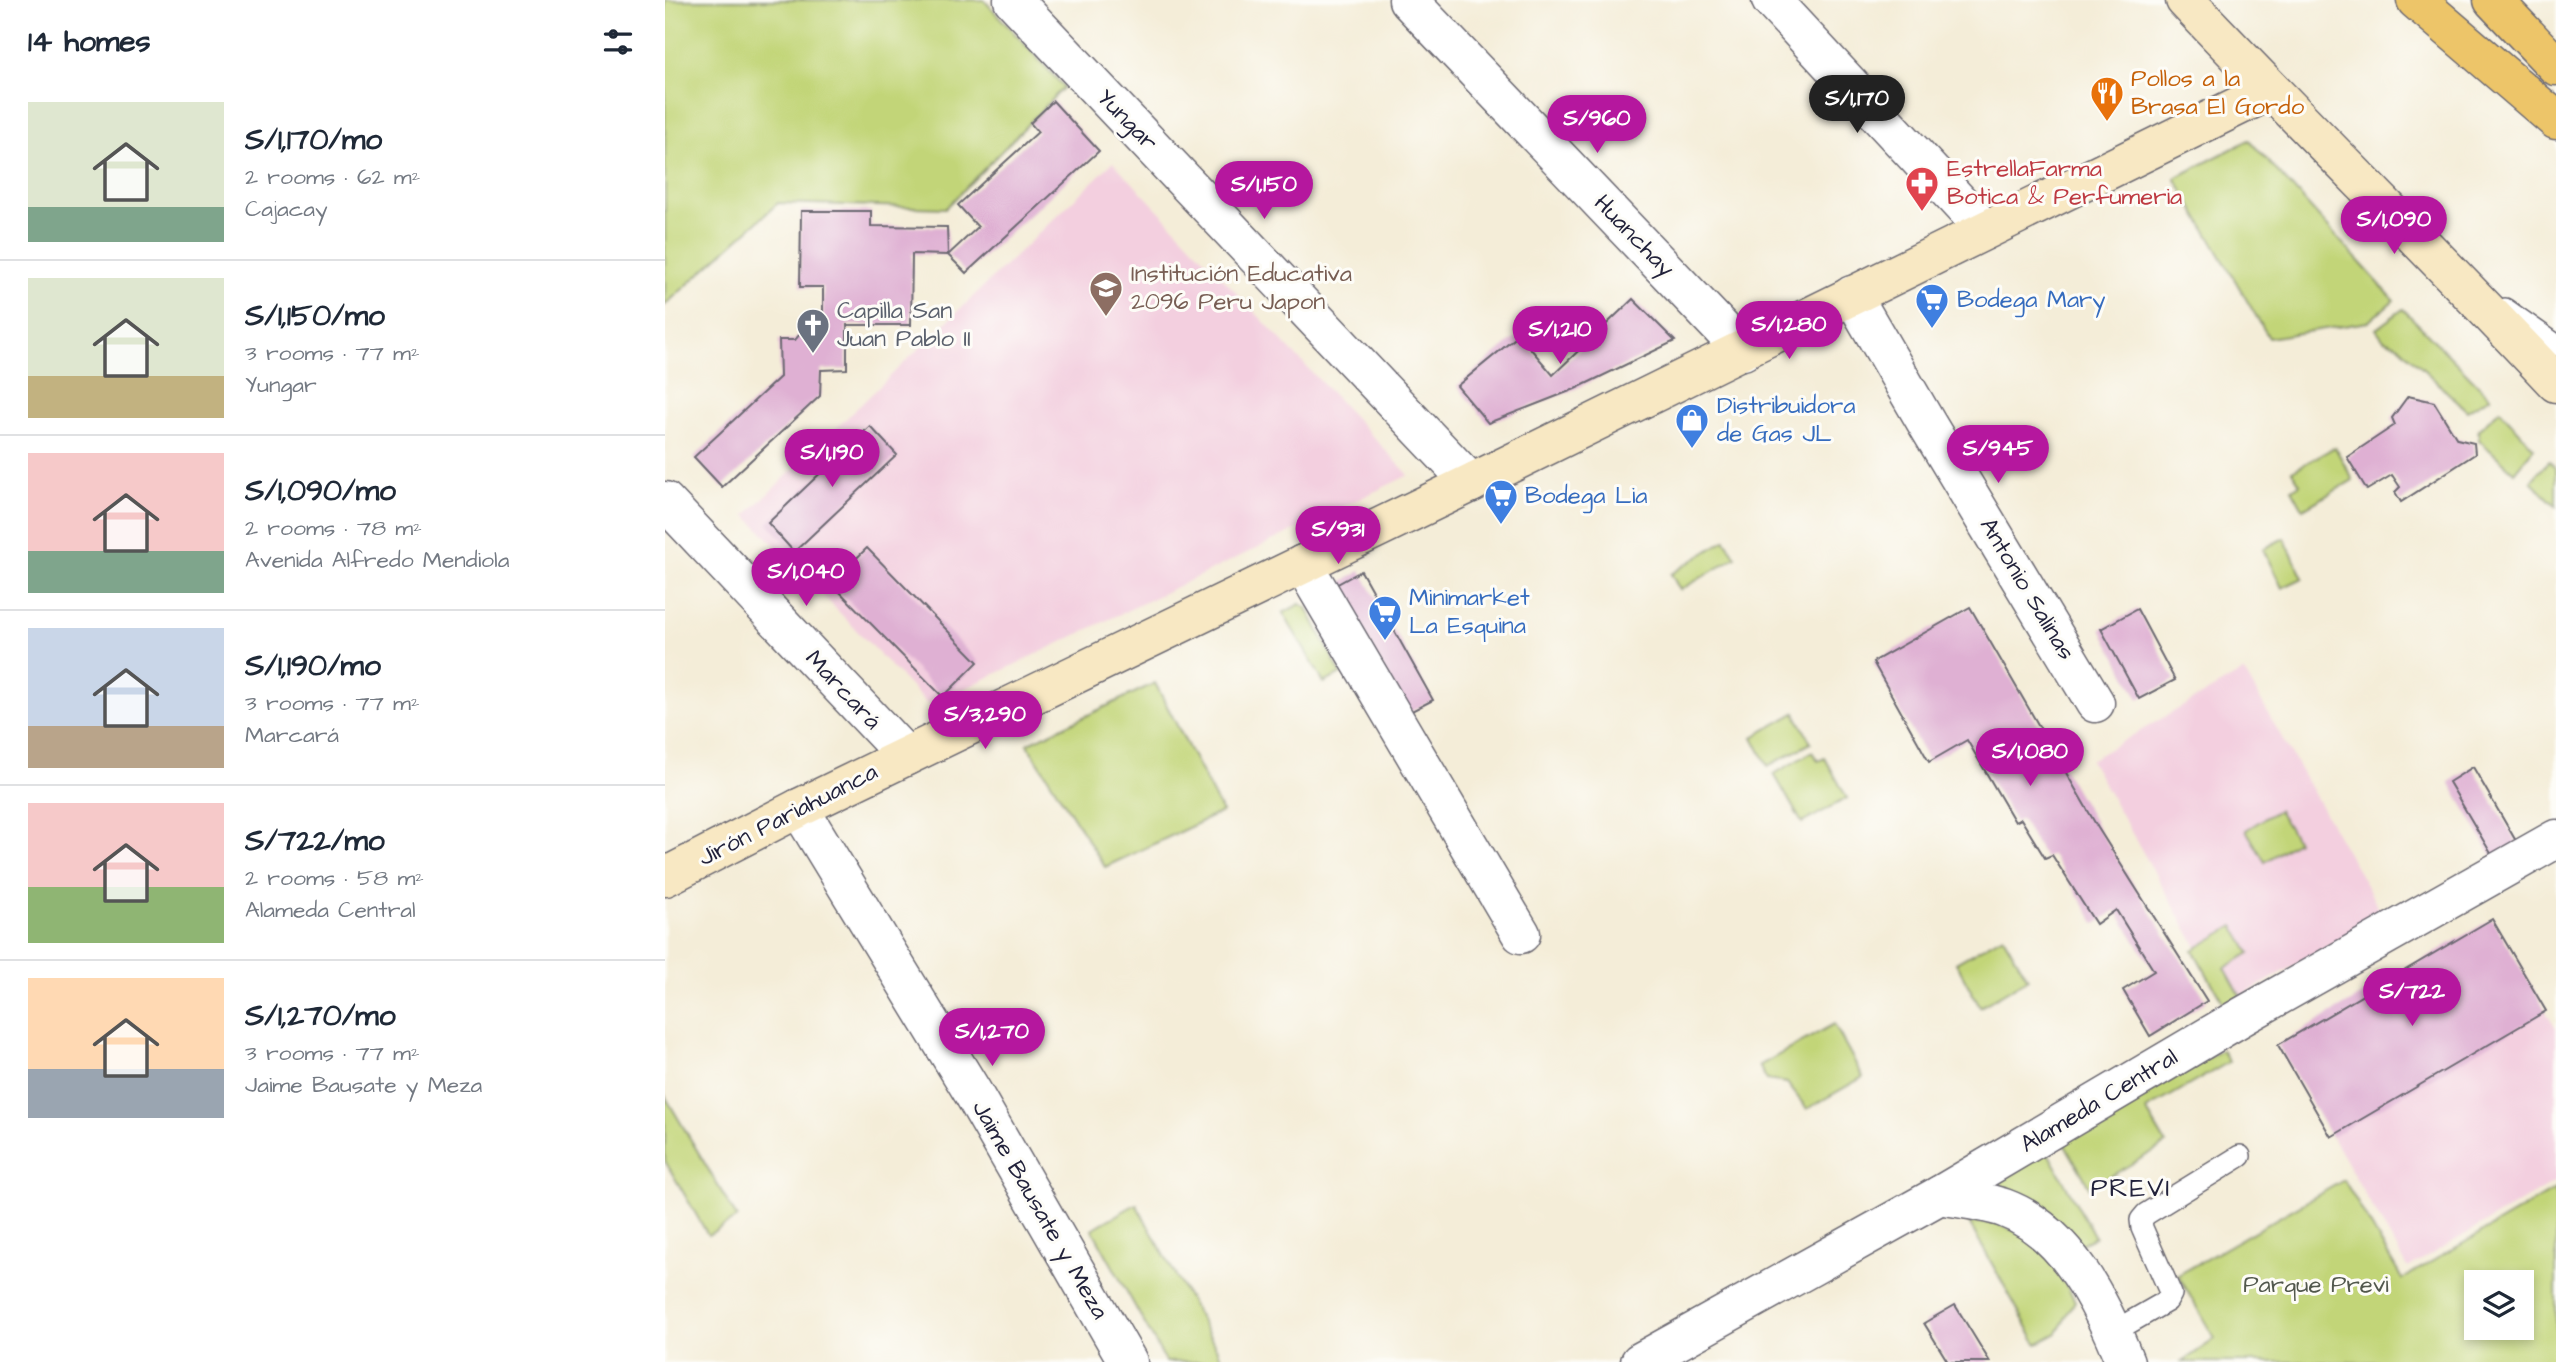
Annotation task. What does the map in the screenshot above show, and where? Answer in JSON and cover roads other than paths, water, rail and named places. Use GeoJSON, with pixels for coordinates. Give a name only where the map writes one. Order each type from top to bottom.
{"type":"FeatureCollection","features":[{"type":"Feature","properties":{"kind":"highway"},"geometry":{"type":"LineString","coordinates":[[2416,0],[2556,120]]}},
{"type":"Feature","properties":{"kind":"highway"},"geometry":{"type":"LineString","coordinates":[[2493,0],[2556,66]]}},
{"type":"Feature","properties":{"kind":"street","name":"Yungar"},"geometry":{"type":"LineString","coordinates":[[1013,0],[1471,483]]}},
{"type":"Feature","properties":{"kind":"street","name":"Huanchay"},"geometry":{"type":"LineString","coordinates":[[1408,0],[1743,351]]}},
{"type":"Feature","properties":{"kind":"street"},"geometry":{"type":"LineString","coordinates":[[1771,0],[1985,230]]}},
{"type":"Feature","properties":{"kind":"street"},"geometry":{"type":"LineString","coordinates":[[2185,0],[2556,383]]}},
{"type":"Feature","properties":{"kind":"street","name":"Jirón Pariahuanca"},"geometry":{"type":"LineString","coordinates":[[665,877],[799,808],[1743,351],[2271,90]]}},
{"type":"Feature","properties":{"kind":"street","name":"Antonio Salinas"},"geometry":{"type":"LineString","coordinates":[[1852,295],[2095,703]]}},
{"type":"Feature","properties":{"kind":"street","name":"Marcará"},"geometry":{"type":"LineString","coordinates":[[665,501],[906,756]]}},
{"type":"Feature","properties":{"kind":"street"},"geometry":{"type":"LineString","coordinates":[[1303,564],[1521,934]]}},
{"type":"Feature","properties":{"kind":"street","name":"Jaime Bausate y Meza"},"geometry":{"type":"LineString","coordinates":[[799,808],[973,1093],[1128,1362]]}},
{"type":"Feature","properties":{"kind":"street","name":"Alameda Central"},"geometry":{"type":"LineString","coordinates":[[1640,1362],[1940,1195],[2243,1016],[2556,839]]}},
{"type":"Feature","properties":{"kind":"street"},"geometry":{"type":"LineString","coordinates":[[1940,1195],[2004,1208],[2031,1222],[2064,1250],[2119,1347]]}},
{"type":"Feature","properties":{"kind":"lane"},"geometry":{"type":"LineString","coordinates":[[2449,270],[2556,345]]}},
{"type":"Feature","properties":{"kind":"lane"},"geometry":{"type":"LineString","coordinates":[[2119,1347],[2171,1294],[2141,1220],[2146,1213],[2240,1156]]}},
{"type":"Feature","properties":{"kind":"place","name":"Pollos a la Brasa El Gordo"},"geometry":{"type":"Point","coordinates":[2107,123]}},
{"type":"Feature","properties":{"kind":"place","name":"EstrellaFarma Botica & Perfumeria"},"geometry":{"type":"Point","coordinates":[1922,213]}},
{"type":"Feature","properties":{"kind":"place","name":"Institución Educativa 2096 Peru Japon"},"geometry":{"type":"Point","coordinates":[1106,318]}},
{"type":"Feature","properties":{"kind":"place","name":"Bodega Mary"},"geometry":{"type":"Point","coordinates":[1932,330]}},
{"type":"Feature","properties":{"kind":"place","name":"Capilla San Juan Pablo II"},"geometry":{"type":"Point","coordinates":[813,355]}},
{"type":"Feature","properties":{"kind":"place","name":"Distribuidora de Gas JL"},"geometry":{"type":"Point","coordinates":[1692,450]}},
{"type":"Feature","properties":{"kind":"place","name":"Bodega Lia"},"geometry":{"type":"Point","coordinates":[1501,526]}},
{"type":"Feature","properties":{"kind":"place","name":"Minimarket La Esquina"},"geometry":{"type":"Point","coordinates":[1385,642]}},
{"type":"Feature","properties":{"kind":"district","name":"PREVI"},"geometry":{"type":"Point","coordinates":[2131,1188]}},
{"type":"Feature","properties":{"kind":"park label","name":"Parque Previ"},"geometry":{"type":"Point","coordinates":[2316,1285]}}]}
